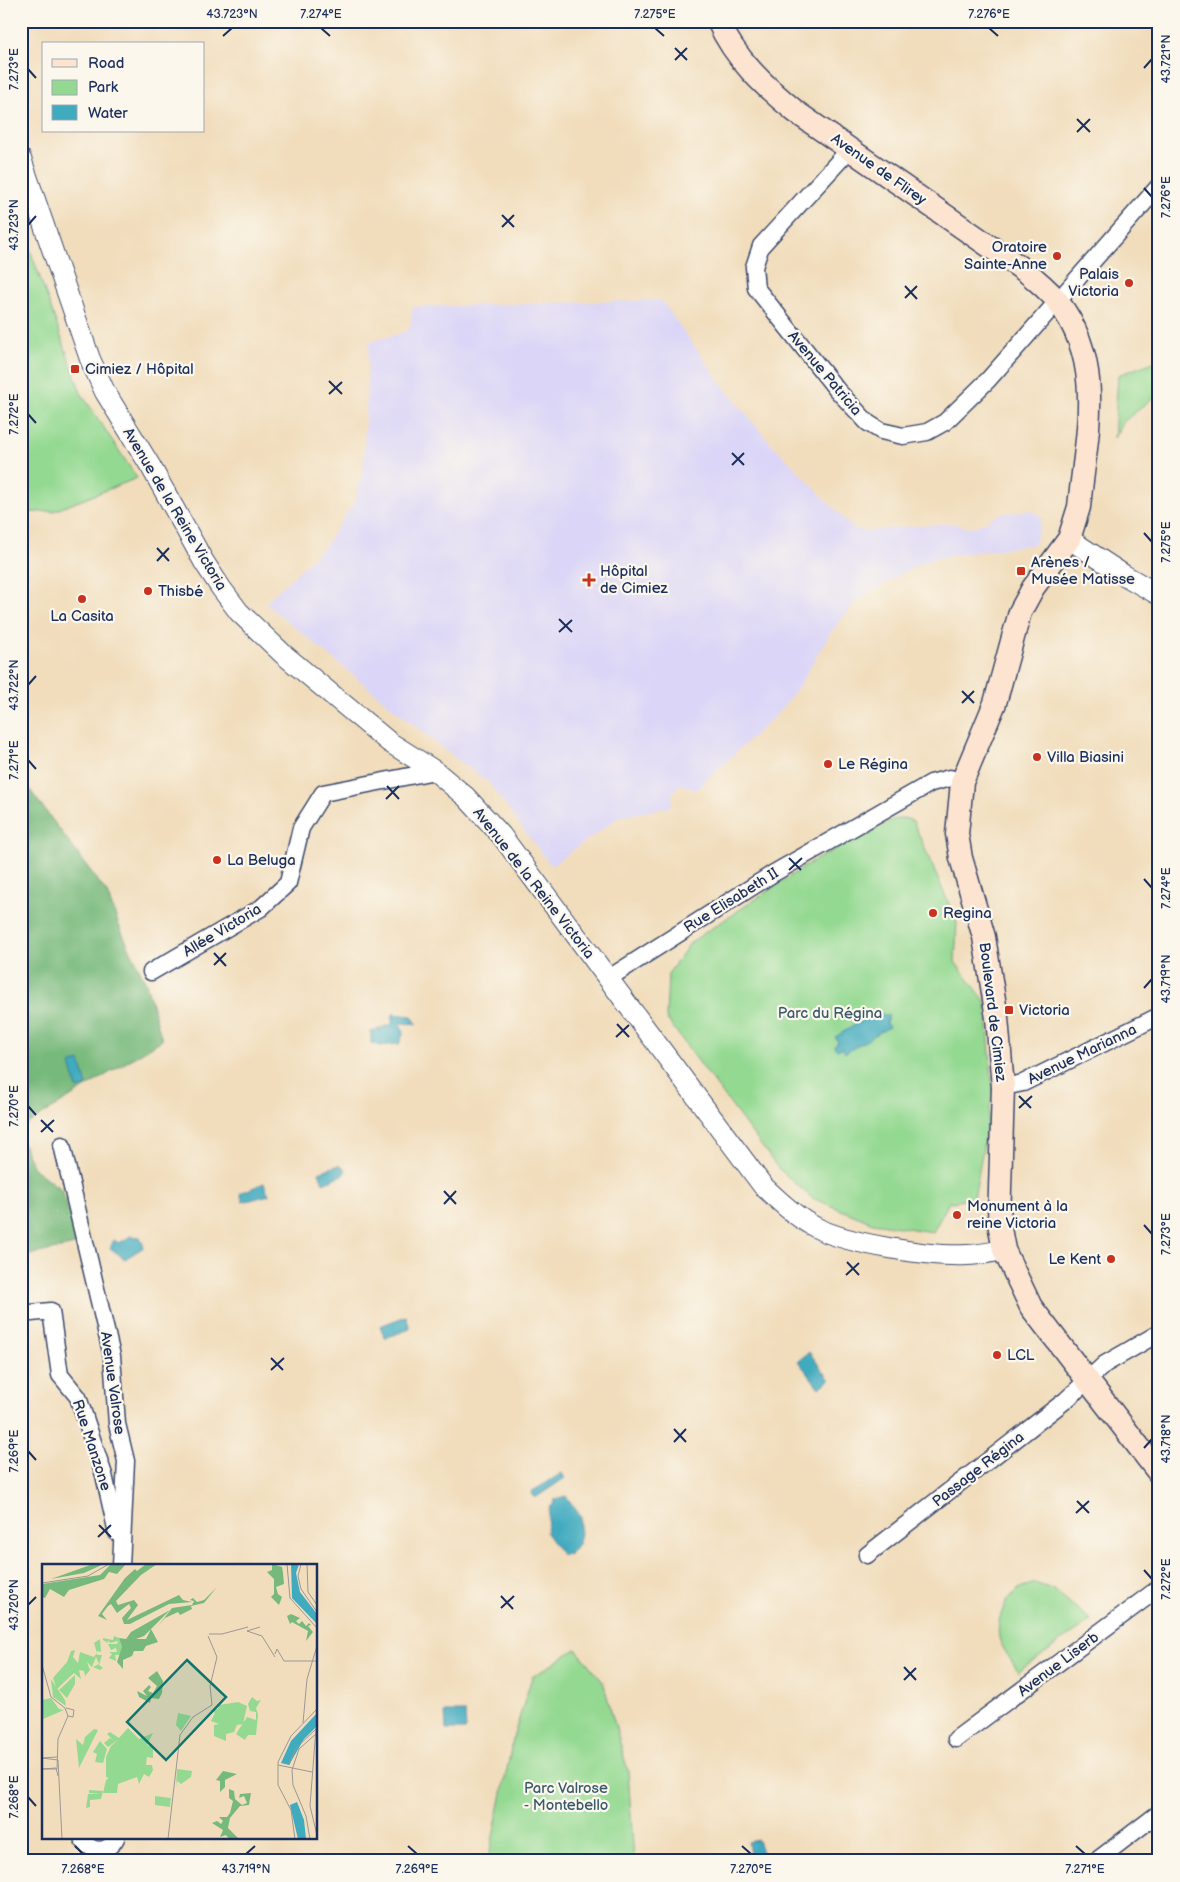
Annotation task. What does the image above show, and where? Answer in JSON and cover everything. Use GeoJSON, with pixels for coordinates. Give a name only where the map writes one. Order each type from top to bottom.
{"type":"FeatureCollection","features":[{"type":"Feature","properties":{"kind":"main road","name":"Avenue de Flirey"},"geometry":{"type":"LineString","coordinates":[[718,21],[743,61],[762,83],[796,112],[1028,273],[1057,300]]}},
{"type":"Feature","properties":{"kind":"main road","name":"Boulevard de Cimiez"},"geometry":{"type":"LineString","coordinates":[[1057,300],[1071,319],[1081,340],[1088,366],[1091,393],[1079,507],[1069,539],[1033,588],[1020,612],[1013,632],[1007,668],[995,703],[962,782],[957,834],[961,858],[988,959],[997,1018],[1003,1087],[999,1223],[1004,1250],[1030,1307],[1159,1473]]}},
{"type":"Feature","properties":{"kind":"street","name":"Avenue Patricia"},"geometry":{"type":"LineString","coordinates":[[850,149],[761,246],[754,266],[756,288],[837,390],[868,423],[881,431],[903,436],[927,432],[945,422],[988,380],[1159,186]]}},
{"type":"Feature","properties":{"kind":"street","name":"Avenue de la Reine Victoria"},"geometry":{"type":"LineString","coordinates":[[21,159],[77,324],[104,392],[151,466],[204,562],[239,612],[284,654],[389,742],[435,771],[466,797],[501,835],[764,1186],[791,1212],[817,1228],[845,1239],[889,1247],[954,1255],[1004,1250]]}},
{"type":"Feature","properties":{"kind":"street"},"geometry":{"type":"LineString","coordinates":[[1069,539],[1124,575],[1159,595]]}},
{"type":"Feature","properties":{"kind":"street","name":"Allée Victoria"},"geometry":{"type":"LineString","coordinates":[[151,972],[261,908],[288,883],[301,828],[322,793],[435,771]]}},
{"type":"Feature","properties":{"kind":"street","name":"Rue Elisabeth II"},"geometry":{"type":"LineString","coordinates":[[609,978],[774,873],[931,783],[950,778],[962,782]]}},
{"type":"Feature","properties":{"kind":"street","name":"Avenue Marianna"},"geometry":{"type":"LineString","coordinates":[[1003,1087],[1023,1083],[1159,1016]]}},
{"type":"Feature","properties":{"kind":"street","name":"Avenue Valrose"},"geometry":{"type":"LineString","coordinates":[[62,1145],[112,1356],[117,1424],[126,1461],[121,1560]]}},
{"type":"Feature","properties":{"kind":"street","name":"Rue Manzone"},"geometry":{"type":"LineString","coordinates":[[21,1314],[51,1311],[60,1375],[78,1397],[104,1475],[121,1560]]}},
{"type":"Feature","properties":{"kind":"street","name":"Passage Régina"},"geometry":{"type":"LineString","coordinates":[[867,1554],[1066,1400],[1105,1364],[1159,1333]]}},
{"type":"Feature","properties":{"kind":"street","name":"Avenue Liserb"},"geometry":{"type":"LineString","coordinates":[[956,1740],[1159,1588]]}},
{"type":"Feature","properties":{"kind":"street"},"geometry":{"type":"LineString","coordinates":[[1096,1861],[1159,1812]]}},
{"type":"Feature","properties":{"kind":"street"},"geometry":{"type":"LineString","coordinates":[[83,1841],[96,1850],[102,1850],[113,1844],[115,1840]]}},
{"type":"Feature","properties":{"kind":"street"},"geometry":{"type":"LineString","coordinates":[[83,1841],[87,1861]]}},
{"type":"Feature","properties":{"kind":"shaded area","name":"Hôpital de Cimiez"},"geometry":{"type":"Polygon","coordinates":[[[661,300],[726,390],[768,440],[853,528],[865,531],[952,523],[965,527],[977,526],[1000,514],[1030,510],[1042,517],[1035,544],[933,558],[897,576],[856,601],[829,635],[799,686],[779,712],[696,790],[680,784],[672,793],[672,802],[669,807],[619,817],[551,866],[488,782],[442,748],[265,603],[324,547],[354,503],[363,472],[369,342],[405,332],[411,325],[412,307],[661,300]]]}},
{"type":"Feature","properties":{"kind":"green space"},"geometry":{"type":"Polygon","coordinates":[[[21,224],[81,393],[137,478],[54,511],[21,513],[21,224]]]}},
{"type":"Feature","properties":{"kind":"green space"},"geometry":{"type":"Polygon","coordinates":[[[1159,360],[1159,396],[1154,397],[1122,423],[1114,438],[1118,375],[1159,360]]]}},
{"type":"Feature","properties":{"kind":"green space"},"geometry":{"type":"Polygon","coordinates":[[[21,778],[107,893],[120,928],[146,983],[162,1040],[21,1128],[21,778]]]}},
{"type":"Feature","properties":{"kind":"green space","name":"Parc du Régina"},"geometry":{"type":"Polygon","coordinates":[[[904,818],[913,821],[957,923],[955,962],[986,1002],[993,1092],[974,1199],[949,1202],[933,1232],[873,1223],[812,1198],[778,1168],[666,1018],[668,974],[691,942],[813,861],[892,820],[904,818]]]}},
{"type":"Feature","properties":{"kind":"green space"},"geometry":{"type":"Polygon","coordinates":[[[21,1138],[33,1168],[62,1190],[79,1244],[21,1257],[21,1138]]]}},
{"type":"Feature","properties":{"kind":"green space"},"geometry":{"type":"Polygon","coordinates":[[[1035,1583],[1054,1590],[1091,1620],[1018,1672],[1000,1641],[998,1627],[1005,1604],[1015,1592],[1020,1588],[1035,1583]]]}},
{"type":"Feature","properties":{"kind":"green space","name":"Parc Valrose - Montebello"},"geometry":{"type":"Polygon","coordinates":[[[576,1649],[603,1682],[628,1771],[634,1861],[488,1861],[514,1735],[532,1677],[576,1649]]]}},
{"type":"Feature","properties":{"kind":"water"},"geometry":{"type":"Polygon","coordinates":[[[879,1010],[881,1014],[889,1016],[886,1023],[889,1027],[845,1053],[842,1048],[837,1050],[834,1047],[838,1042],[835,1037],[879,1010]]]}},
{"type":"Feature","properties":{"kind":"water"},"geometry":{"type":"Polygon","coordinates":[[[393,1014],[412,1016],[417,1024],[399,1023],[404,1032],[399,1044],[380,1046],[371,1043],[371,1032],[392,1024],[393,1014]]]}},
{"type":"Feature","properties":{"kind":"water"},"geometry":{"type":"Polygon","coordinates":[[[80,1061],[87,1086],[77,1089],[70,1064],[80,1061]]]}},
{"type":"Feature","properties":{"kind":"water"},"geometry":{"type":"Polygon","coordinates":[[[339,1165],[346,1170],[343,1175],[323,1183],[319,1172],[339,1165]]]}},
{"type":"Feature","properties":{"kind":"water"},"geometry":{"type":"Polygon","coordinates":[[[264,1183],[269,1195],[243,1202],[240,1193],[264,1183]]]}},
{"type":"Feature","properties":{"kind":"water"},"geometry":{"type":"Polygon","coordinates":[[[131,1236],[140,1237],[144,1247],[125,1259],[110,1248],[114,1240],[119,1243],[131,1236]]]}},
{"type":"Feature","properties":{"kind":"water"},"geometry":{"type":"Polygon","coordinates":[[[406,1316],[410,1329],[385,1338],[380,1326],[406,1316]]]}},
{"type":"Feature","properties":{"kind":"water"},"geometry":{"type":"Polygon","coordinates":[[[809,1352],[830,1380],[819,1388],[798,1361],[809,1352]]]}},
{"type":"Feature","properties":{"kind":"water"},"geometry":{"type":"Polygon","coordinates":[[[562,1473],[565,1478],[535,1498],[531,1492],[562,1473]]]}},
{"type":"Feature","properties":{"kind":"water"},"geometry":{"type":"Polygon","coordinates":[[[566,1496],[581,1517],[579,1543],[570,1554],[562,1555],[546,1533],[550,1506],[552,1507],[555,1499],[566,1496]]]}},
{"type":"Feature","properties":{"kind":"water"},"geometry":{"type":"Polygon","coordinates":[[[445,1712],[465,1712],[466,1730],[446,1730],[445,1712]]]}},
{"type":"Feature","properties":{"kind":"water"},"geometry":{"type":"Polygon","coordinates":[[[758,1840],[765,1861],[753,1861],[748,1842],[758,1840]]]}},
{"type":"Feature","properties":{"kind":"place","name":"Oratoire Sainte-Anne"},"geometry":{"type":"Point","coordinates":[1057,256]}},
{"type":"Feature","properties":{"kind":"place","name":"Palais Victoria"},"geometry":{"type":"Point","coordinates":[1129,283]}},
{"type":"Feature","properties":{"kind":"place","name":"Cimiez / Hôpital"},"geometry":{"type":"Point","coordinates":[75,369]}},
{"type":"Feature","properties":{"kind":"place","name":"Arènes / Musée Matisse"},"geometry":{"type":"Point","coordinates":[1021,571]}},
{"type":"Feature","properties":{"kind":"place","name":"Hôpital de Cimiez"},"geometry":{"type":"Point","coordinates":[589,580]}},
{"type":"Feature","properties":{"kind":"place","name":"Thisbé"},"geometry":{"type":"Point","coordinates":[148,591]}},
{"type":"Feature","properties":{"kind":"place","name":"La Casita"},"geometry":{"type":"Point","coordinates":[82,599]}},
{"type":"Feature","properties":{"kind":"place","name":"Villa Biasini"},"geometry":{"type":"Point","coordinates":[1037,757]}},
{"type":"Feature","properties":{"kind":"place","name":"Le Régina"},"geometry":{"type":"Point","coordinates":[828,764]}},
{"type":"Feature","properties":{"kind":"place","name":"La Beluga"},"geometry":{"type":"Point","coordinates":[217,860]}},
{"type":"Feature","properties":{"kind":"place","name":"Regina"},"geometry":{"type":"Point","coordinates":[933,913]}},
{"type":"Feature","properties":{"kind":"place","name":"Victoria"},"geometry":{"type":"Point","coordinates":[1009,1010]}},
{"type":"Feature","properties":{"kind":"place","name":"Monument à la reine Victoria"},"geometry":{"type":"Point","coordinates":[957,1215]}},
{"type":"Feature","properties":{"kind":"place","name":"Le Kent"},"geometry":{"type":"Point","coordinates":[1111,1259]}},
{"type":"Feature","properties":{"kind":"place","name":"LCL"},"geometry":{"type":"Point","coordinates":[997,1355]}}]}
